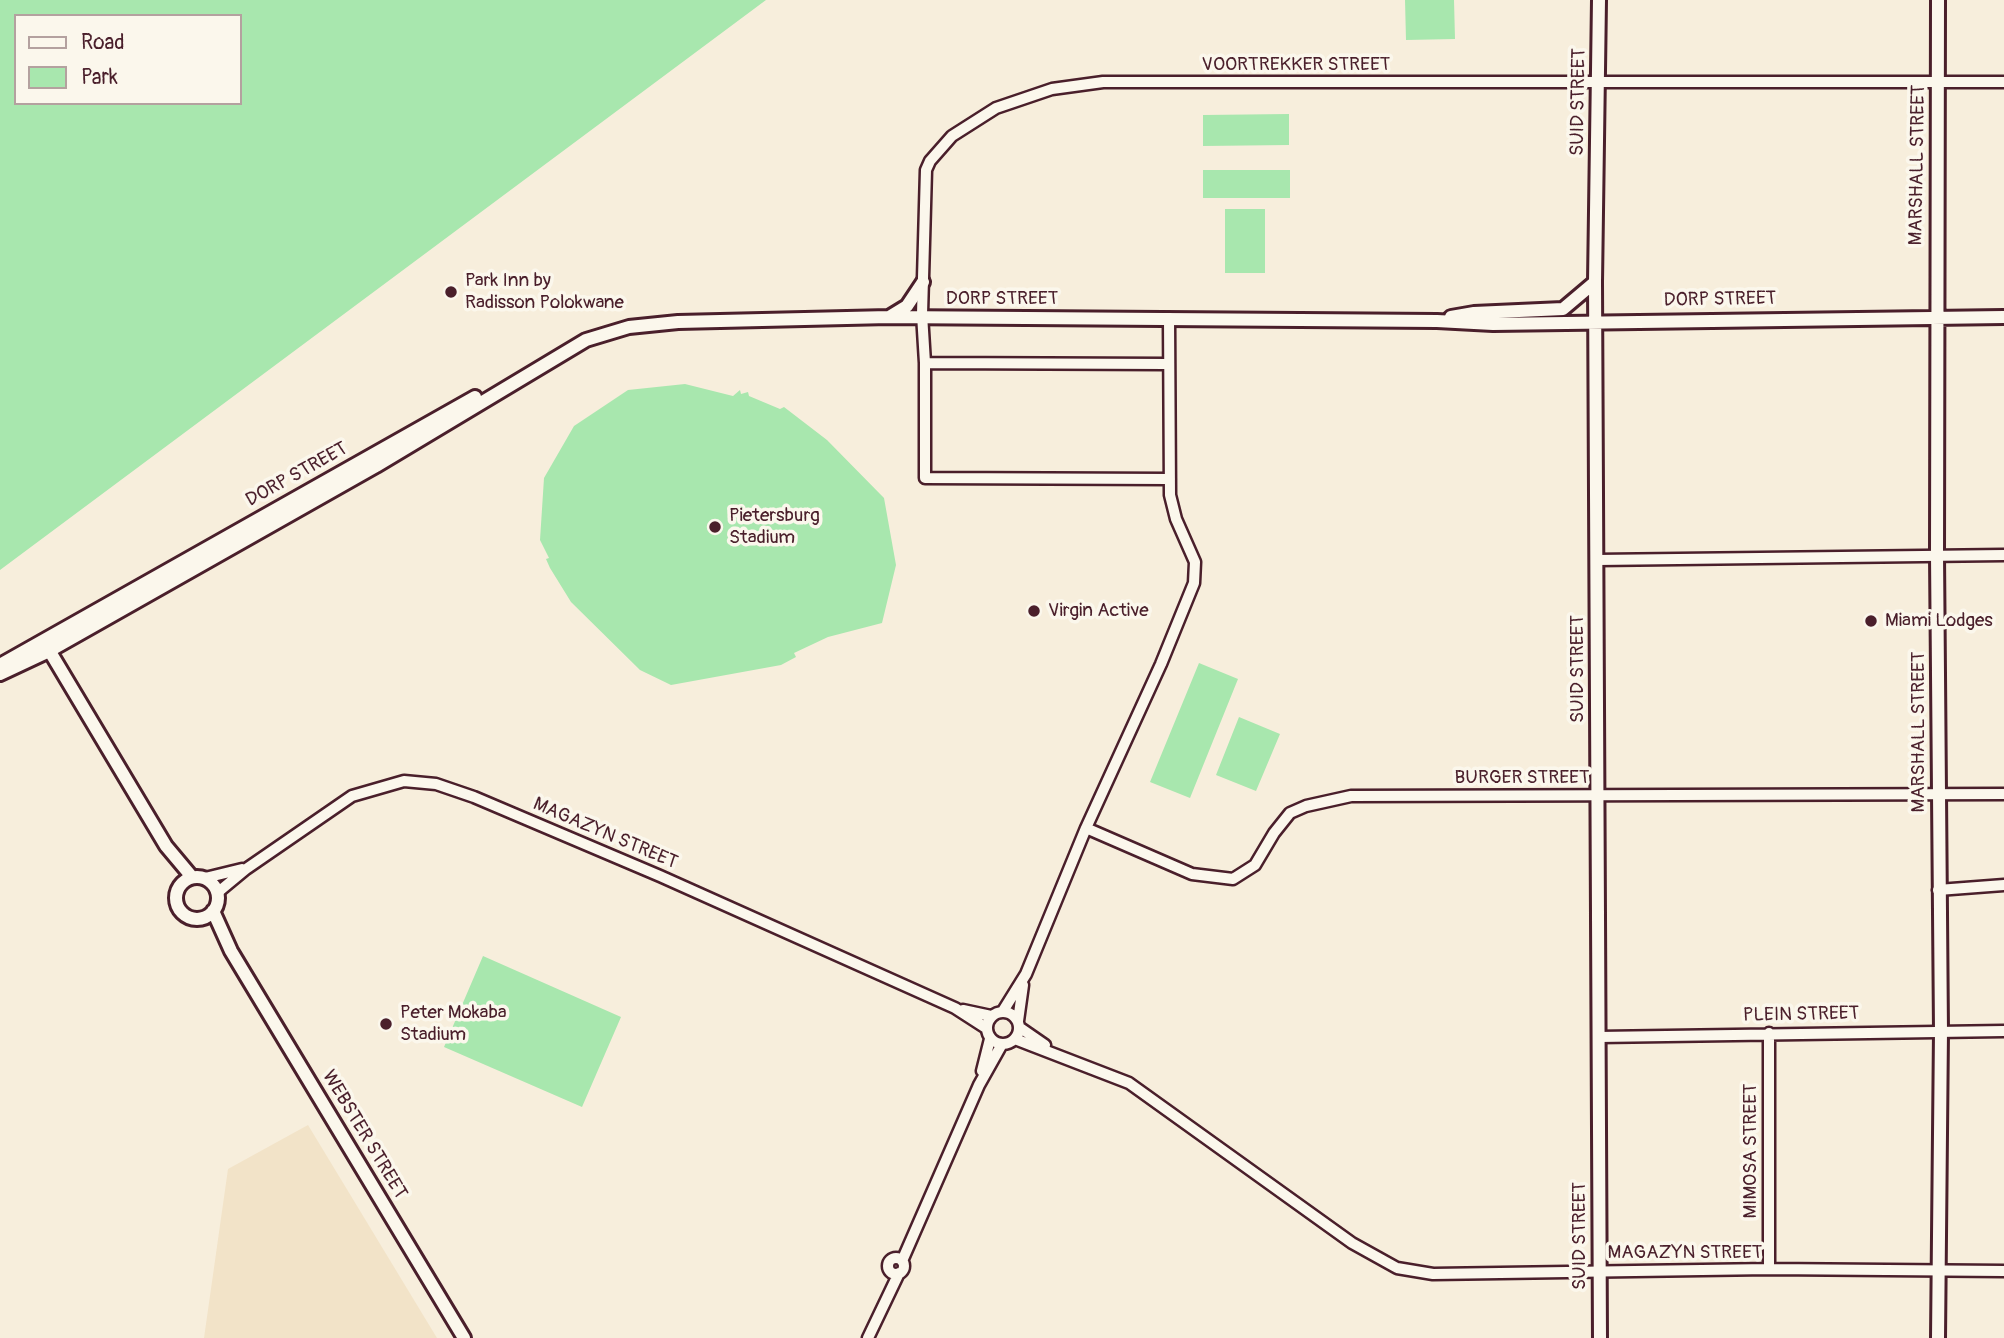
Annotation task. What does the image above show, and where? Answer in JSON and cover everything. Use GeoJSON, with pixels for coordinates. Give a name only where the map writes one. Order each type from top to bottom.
{"type":"FeatureCollection","features":[{"type":"Feature","properties":{"kind":"street","name":"SUID STREET"},"geometry":{"type":"LineString","coordinates":[[1599,0],[1595,282],[1600,1338]]}},
{"type":"Feature","properties":{"kind":"street","name":"MARSHALL STREET"},"geometry":{"type":"LineString","coordinates":[[1938,0],[1936,316],[1941,1031],[1938,1338]]}},
{"type":"Feature","properties":{"kind":"street","name":"VOORTREKKER STREET"},"geometry":{"type":"LineString","coordinates":[[1170,479],[925,478],[925,363],[922,318],[925,184],[930,161],[952,135],[966,125],[1023,97],[1074,84],[1102,82],[2004,82]]}},
{"type":"Feature","properties":{"kind":"street"},"geometry":{"type":"LineString","coordinates":[[889,317],[907,306],[923,282]]}},
{"type":"Feature","properties":{"kind":"street","name":"DORP STREET"},"geometry":{"type":"LineString","coordinates":[[1437,321],[1474,313],[1563,309],[1595,282]]}},
{"type":"Feature","properties":{"kind":"street","name":"DORP STREET"},"geometry":{"type":"LineString","coordinates":[[0,665],[42,639],[376,466],[586,340],[629,327],[659,323],[889,317],[1437,321],[1493,324],[2004,317]]}},
{"type":"Feature","properties":{"kind":"street"},"geometry":{"type":"LineString","coordinates":[[979,1085],[990,1039],[986,1028],[991,1016],[1003,1011],[1026,974],[1086,828],[1161,664],[1194,583],[1195,562],[1171,506],[1167,364],[1169,318]]}},
{"type":"Feature","properties":{"kind":"street"},"geometry":{"type":"LineString","coordinates":[[925,363],[1167,364]]}},
{"type":"Feature","properties":{"kind":"street","name":"DORP STREET"},"geometry":{"type":"LineString","coordinates":[[0,674],[50,651],[219,547]]}},
{"type":"Feature","properties":{"kind":"street"},"geometry":{"type":"LineString","coordinates":[[1597,560],[2004,555]]}},
{"type":"Feature","properties":{"kind":"street"},"geometry":{"type":"LineString","coordinates":[[42,639],[166,846],[193,880],[217,893],[207,915],[188,917],[179,909],[176,896],[193,880]]}},
{"type":"Feature","properties":{"kind":"street","name":"MAGAZYN STREET"},"geometry":{"type":"LineString","coordinates":[[217,893],[246,869],[352,796],[404,781],[436,784],[474,797],[660,876],[955,1008],[986,1028]]}},
{"type":"Feature","properties":{"kind":"street","name":"BURGER STREET"},"geometry":{"type":"LineString","coordinates":[[1086,828],[1192,874],[1233,879],[1255,865],[1283,819],[1297,809],[1351,796],[2004,794]]}},
{"type":"Feature","properties":{"kind":"street","name":"MAGAZYN STREET"},"geometry":{"type":"LineString","coordinates":[[193,880],[246,869]]}},
{"type":"Feature","properties":{"kind":"street"},"geometry":{"type":"LineString","coordinates":[[1938,890],[2004,885]]}},
{"type":"Feature","properties":{"kind":"street","name":"WEBSTER STREET"},"geometry":{"type":"LineString","coordinates":[[207,915],[464,1338]]}},
{"type":"Feature","properties":{"kind":"street"},"geometry":{"type":"LineString","coordinates":[[868,1338],[894,1272],[903,1269],[899,1259],[979,1085],[1002,1044],[1015,1039],[1026,974]]}},
{"type":"Feature","properties":{"kind":"street","name":"MAGAZYN STREET"},"geometry":{"type":"LineString","coordinates":[[955,1008],[991,1016]]}},
{"type":"Feature","properties":{"kind":"street"},"geometry":{"type":"LineString","coordinates":[[1003,1011],[1018,1024]]}},
{"type":"Feature","properties":{"kind":"street","name":"MAGAZYN STREET"},"geometry":{"type":"LineString","coordinates":[[1018,1024],[1054,1052]]}},
{"type":"Feature","properties":{"kind":"street","name":"PLEIN STREET"},"geometry":{"type":"LineString","coordinates":[[1599,1037],[2004,1031]]}},
{"type":"Feature","properties":{"kind":"street","name":"MIMOSA STREET"},"geometry":{"type":"LineString","coordinates":[[1769,1033],[1769,1269]]}},
{"type":"Feature","properties":{"kind":"street"},"geometry":{"type":"LineString","coordinates":[[990,1039],[1002,1044]]}},
{"type":"Feature","properties":{"kind":"street","name":"MAGAZYN STREET"},"geometry":{"type":"LineString","coordinates":[[1015,1039],[1129,1083],[1352,1243],[1389,1265],[1433,1274],[1769,1269],[2004,1271]]}},
{"type":"Feature","properties":{"kind":"shaded area"},"geometry":{"type":"Polygon","coordinates":[[[308,1125],[437,1338],[204,1338],[228,1169],[308,1125]]]}},
{"type":"Feature","properties":{"kind":"green space"},"geometry":{"type":"Polygon","coordinates":[[[0,0],[766,0],[0,570],[0,0]]]}},
{"type":"Feature","properties":{"kind":"green space"},"geometry":{"type":"Polygon","coordinates":[[[1405,0],[1454,0],[1455,39],[1406,40],[1405,0]]]}},
{"type":"Feature","properties":{"kind":"green space"},"geometry":{"type":"Polygon","coordinates":[[[1289,114],[1289,145],[1203,146],[1203,115],[1289,114]]]}},
{"type":"Feature","properties":{"kind":"green space"},"geometry":{"type":"Polygon","coordinates":[[[1203,170],[1290,170],[1290,198],[1203,198],[1203,170]]]}},
{"type":"Feature","properties":{"kind":"green space"},"geometry":{"type":"Polygon","coordinates":[[[1225,209],[1265,209],[1265,273],[1225,273],[1225,209]]]}},
{"type":"Feature","properties":{"kind":"green space","name":"Pietersburg Stadium"},"geometry":{"type":"Polygon","coordinates":[[[685,384],[733,396],[740,390],[741,394],[748,392],[749,396],[780,409],[784,407],[827,440],[884,498],[896,565],[882,623],[828,637],[794,653],[796,657],[781,665],[671,685],[640,670],[571,602],[550,568],[546,559],[549,558],[540,540],[544,478],[574,426],[628,390],[685,384]]]}},
{"type":"Feature","properties":{"kind":"green space"},"geometry":{"type":"Polygon","coordinates":[[[1199,663],[1238,679],[1190,798],[1150,782],[1199,663]]]}},
{"type":"Feature","properties":{"kind":"green space"},"geometry":{"type":"Polygon","coordinates":[[[1239,717],[1280,734],[1256,791],[1216,775],[1239,717]]]}},
{"type":"Feature","properties":{"kind":"green space","name":"Peter Mokaba Stadium"},"geometry":{"type":"Polygon","coordinates":[[[483,956],[621,1017],[582,1107],[444,1047],[483,956]]]}},
{"type":"Feature","properties":{"kind":"place","name":"Park Inn by Radisson Polokwane"},"geometry":{"type":"Point","coordinates":[451,292]}},
{"type":"Feature","properties":{"kind":"place","name":"Pietersburg Stadium"},"geometry":{"type":"Point","coordinates":[715,527]}},
{"type":"Feature","properties":{"kind":"place","name":"Virgin Active"},"geometry":{"type":"Point","coordinates":[1034,611]}},
{"type":"Feature","properties":{"kind":"place","name":"Miami Lodges"},"geometry":{"type":"Point","coordinates":[1871,621]}},
{"type":"Feature","properties":{"kind":"place","name":"Peter Mokaba Stadium"},"geometry":{"type":"Point","coordinates":[386,1024]}}]}
